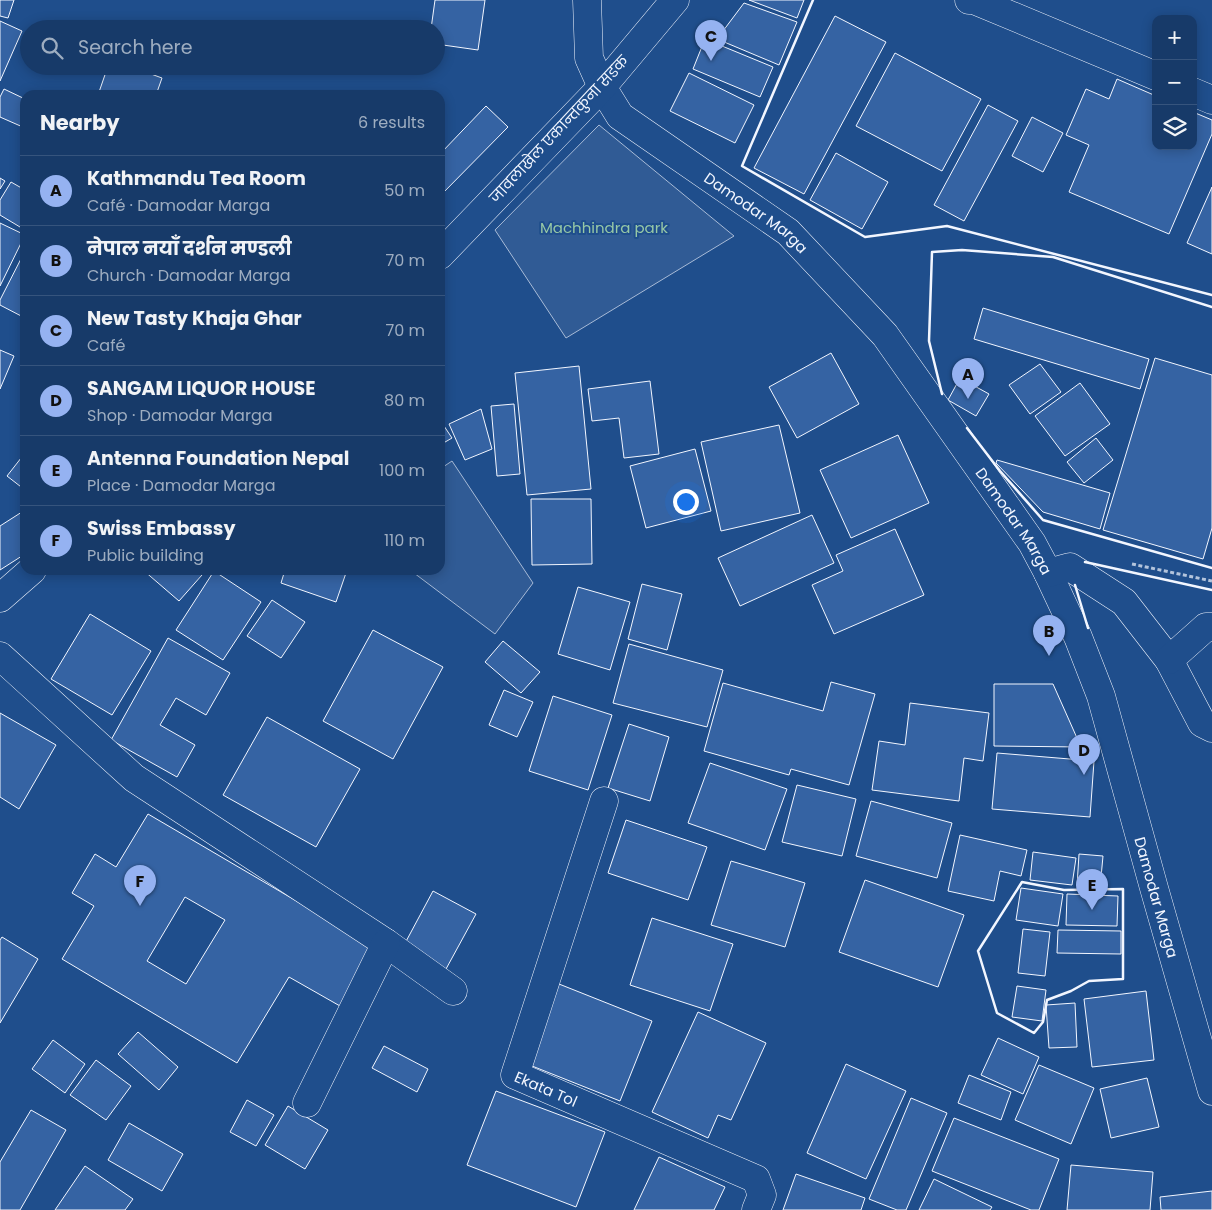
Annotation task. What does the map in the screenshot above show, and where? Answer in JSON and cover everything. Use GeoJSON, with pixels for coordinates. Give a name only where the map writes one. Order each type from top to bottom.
{"type":"FeatureCollection","features":[{"type":"Feature","properties":{"kind":"street","name":"Damodar Marga"},"geometry":{"type":"LineString","coordinates":[[587,0],[590,58],[602,87],[620,116],[788,232],[885,335],[1032,543],[1048,572],[1078,637],[1101,696],[1212,1091]]}},
{"type":"Feature","properties":{"kind":"street","name":"जावलाखेल एकान्तकुना सडक"},"geometry":{"type":"LineString","coordinates":[[445,250],[602,87],[675,0]]}},
{"type":"Feature","properties":{"kind":"street"},"geometry":{"type":"LineString","coordinates":[[969,0],[974,0],[1152,74]]}},
{"type":"Feature","properties":{"kind":"street"},"geometry":{"type":"LineString","coordinates":[[1197,94],[1212,100]]}},
{"type":"Feature","properties":{"kind":"street"},"geometry":{"type":"LineString","coordinates":[[1048,572],[1070,567],[1124,602],[1169,660],[1202,723],[1212,728]]}},
{"type":"Feature","properties":{"kind":"street"},"geometry":{"type":"LineString","coordinates":[[0,598],[26,575]]}},
{"type":"Feature","properties":{"kind":"street"},"geometry":{"type":"LineString","coordinates":[[1169,660],[1206,627],[1212,627]]}},
{"type":"Feature","properties":{"kind":"street"},"geometry":{"type":"LineString","coordinates":[[0,656],[134,778],[386,943],[453,991]]}},
{"type":"Feature","properties":{"kind":"street","name":"Ekata Tol"},"geometry":{"type":"LineString","coordinates":[[604,801],[515,1075],[756,1179],[762,1195],[756,1210]]}},
{"type":"Feature","properties":{"kind":"street"},"geometry":{"type":"LineString","coordinates":[[307,1103],[386,943]]}},
{"type":"Feature","properties":{"kind":"shaded area","name":"Machhindra park"},"geometry":{"type":"Polygon","coordinates":[[[599,125],[734,236],[566,338],[495,230],[599,125]]]}},
{"type":"Feature","properties":{"kind":"shaded area"},"geometry":{"type":"Polygon","coordinates":[[[452,461],[533,583],[495,634],[417,575],[445,575],[445,466],[452,461]]]}},
{"type":"Feature","properties":{"kind":"building"},"geometry":{"type":"Polygon","coordinates":[[[0,0],[14,0],[8,18],[0,16],[0,0]]]}},
{"type":"Feature","properties":{"kind":"building"},"geometry":{"type":"Polygon","coordinates":[[[435,0],[485,0],[478,50],[445,45],[445,20],[432,20],[435,0]]]}},
{"type":"Feature","properties":{"kind":"building"},"geometry":{"type":"Polygon","coordinates":[[[749,0],[804,0],[797,18],[749,0]]]}},
{"type":"Feature","properties":{"kind":"building"},"geometry":{"type":"Polygon","coordinates":[[[744,3],[797,22],[779,65],[717,39],[744,3]]]}},
{"type":"Feature","properties":{"kind":"building"},"geometry":{"type":"Polygon","coordinates":[[[835,16],[886,42],[804,194],[754,168],[835,16]]]}},
{"type":"Feature","properties":{"kind":"building"},"geometry":{"type":"Polygon","coordinates":[[[0,21],[20,30],[20,36],[0,81],[0,21]]]}},
{"type":"Feature","properties":{"kind":"building"},"geometry":{"type":"Polygon","coordinates":[[[705,39],[773,67],[760,97],[693,69],[705,39]]]}},
{"type":"Feature","properties":{"kind":"building"},"geometry":{"type":"Polygon","coordinates":[[[895,53],[981,99],[942,171],[856,126],[895,53]]]}},
{"type":"Feature","properties":{"kind":"building"},"geometry":{"type":"Polygon","coordinates":[[[689,73],[754,105],[735,143],[670,111],[689,73]]]}},
{"type":"Feature","properties":{"kind":"building"},"geometry":{"type":"Polygon","coordinates":[[[105,75],[154,75],[162,78],[158,90],[100,90],[105,75]]]}},
{"type":"Feature","properties":{"kind":"building"},"geometry":{"type":"Polygon","coordinates":[[[1117,79],[1152,94],[1152,150],[1197,150],[1197,114],[1212,120],[1212,134],[1169,234],[1069,192],[1089,145],[1066,135],[1086,89],[1109,99],[1117,79]]]}},
{"type":"Feature","properties":{"kind":"building"},"geometry":{"type":"Polygon","coordinates":[[[4,89],[20,97],[20,126],[0,117],[0,97],[4,89]]]}},
{"type":"Feature","properties":{"kind":"building"},"geometry":{"type":"Polygon","coordinates":[[[988,105],[1018,121],[964,221],[934,205],[988,105]]]}},
{"type":"Feature","properties":{"kind":"building"},"geometry":{"type":"Polygon","coordinates":[[[486,106],[508,127],[445,191],[445,149],[486,106]]]}},
{"type":"Feature","properties":{"kind":"building"},"geometry":{"type":"Polygon","coordinates":[[[1032,117],[1063,133],[1043,172],[1012,156],[1032,117]]]}},
{"type":"Feature","properties":{"kind":"building"},"geometry":{"type":"Polygon","coordinates":[[[836,153],[888,182],[862,229],[810,200],[836,153]]]}},
{"type":"Feature","properties":{"kind":"building"},"geometry":{"type":"Polygon","coordinates":[[[0,178],[5,181],[0,189],[0,178]]]}},
{"type":"Feature","properties":{"kind":"building"},"geometry":{"type":"Polygon","coordinates":[[[11,182],[20,187],[20,227],[0,215],[0,200],[11,182]]]}},
{"type":"Feature","properties":{"kind":"building"},"geometry":{"type":"Polygon","coordinates":[[[1212,187],[1212,254],[1187,243],[1212,187]]]}},
{"type":"Feature","properties":{"kind":"building"},"geometry":{"type":"Polygon","coordinates":[[[0,223],[20,233],[20,245],[0,286],[0,223]]]}},
{"type":"Feature","properties":{"kind":"building"},"geometry":{"type":"Polygon","coordinates":[[[20,261],[20,315],[0,305],[0,300],[20,261]]]}},
{"type":"Feature","properties":{"kind":"building"},"geometry":{"type":"Polygon","coordinates":[[[983,308],[1149,359],[1140,389],[974,339],[983,308]]]}},
{"type":"Feature","properties":{"kind":"building"},"geometry":{"type":"Polygon","coordinates":[[[0,350],[14,356],[0,389],[0,350]]]}},
{"type":"Feature","properties":{"kind":"building"},"geometry":{"type":"Polygon","coordinates":[[[831,353],[859,404],[797,438],[769,387],[831,353]]]}},
{"type":"Feature","properties":{"kind":"building"},"geometry":{"type":"Polygon","coordinates":[[[1155,358],[1212,375],[1212,528],[1203,559],[1103,530],[1155,358]]]}},
{"type":"Feature","properties":{"kind":"building"},"geometry":{"type":"Polygon","coordinates":[[[1040,364],[1061,392],[1030,414],[1009,385],[1040,364]]]}},
{"type":"Feature","properties":{"kind":"building"},"geometry":{"type":"Polygon","coordinates":[[[579,366],[591,489],[527,495],[515,373],[579,366]]]}},
{"type":"Feature","properties":{"kind":"building"},"geometry":{"type":"Polygon","coordinates":[[[960,378],[989,394],[976,416],[948,400],[960,378]]]}},
{"type":"Feature","properties":{"kind":"building"},"geometry":{"type":"Polygon","coordinates":[[[650,381],[659,454],[624,458],[619,418],[592,421],[588,389],[650,381]]]}},
{"type":"Feature","properties":{"kind":"building"},"geometry":{"type":"Polygon","coordinates":[[[1080,383],[1110,424],[1065,456],[1035,416],[1080,383]]]}},
{"type":"Feature","properties":{"kind":"building"},"geometry":{"type":"Polygon","coordinates":[[[514,404],[520,474],[497,476],[491,406],[514,404]]]}},
{"type":"Feature","properties":{"kind":"building"},"geometry":{"type":"Polygon","coordinates":[[[481,409],[492,449],[465,460],[449,424],[481,409]]]}},
{"type":"Feature","properties":{"kind":"building"},"geometry":{"type":"Polygon","coordinates":[[[779,425],[800,513],[721,531],[701,442],[779,425]]]}},
{"type":"Feature","properties":{"kind":"building"},"geometry":{"type":"Polygon","coordinates":[[[445,428],[452,438],[445,442],[445,428]]]}},
{"type":"Feature","properties":{"kind":"building"},"geometry":{"type":"Polygon","coordinates":[[[898,435],[929,503],[851,538],[820,470],[898,435]]]}},
{"type":"Feature","properties":{"kind":"building"},"geometry":{"type":"Polygon","coordinates":[[[1096,438],[1113,460],[1084,483],[1067,462],[1096,438]]]}},
{"type":"Feature","properties":{"kind":"building"},"geometry":{"type":"Polygon","coordinates":[[[695,449],[711,511],[646,528],[630,466],[695,449]]]}},
{"type":"Feature","properties":{"kind":"building"},"geometry":{"type":"Polygon","coordinates":[[[20,459],[20,486],[7,476],[20,459]]]}},
{"type":"Feature","properties":{"kind":"building"},"geometry":{"type":"Polygon","coordinates":[[[997,460],[1110,493],[1100,529],[1043,512],[996,463],[997,460]]]}},
{"type":"Feature","properties":{"kind":"building"},"geometry":{"type":"Polygon","coordinates":[[[531,499],[591,499],[592,564],[532,565],[531,499]]]}},
{"type":"Feature","properties":{"kind":"building"},"geometry":{"type":"Polygon","coordinates":[[[20,513],[20,557],[0,570],[0,526],[20,513]]]}},
{"type":"Feature","properties":{"kind":"building"},"geometry":{"type":"Polygon","coordinates":[[[812,515],[834,563],[740,606],[718,558],[812,515]]]}},
{"type":"Feature","properties":{"kind":"building"},"geometry":{"type":"Polygon","coordinates":[[[895,529],[924,595],[834,634],[812,585],[843,571],[836,555],[895,529]]]}},
{"type":"Feature","properties":{"kind":"building"},"geometry":{"type":"Polygon","coordinates":[[[149,575],[202,575],[179,601],[149,575]]]}},
{"type":"Feature","properties":{"kind":"building"},"geometry":{"type":"Polygon","coordinates":[[[211,575],[220,575],[261,602],[223,660],[176,630],[211,575]]]}},
{"type":"Feature","properties":{"kind":"building"},"geometry":{"type":"Polygon","coordinates":[[[283,575],[345,575],[336,602],[281,583],[283,575]]]}},
{"type":"Feature","properties":{"kind":"building"},"geometry":{"type":"Polygon","coordinates":[[[642,584],[682,594],[667,650],[628,639],[642,584]]]}},
{"type":"Feature","properties":{"kind":"building"},"geometry":{"type":"Polygon","coordinates":[[[578,587],[630,602],[610,670],[558,654],[578,587]]]}},
{"type":"Feature","properties":{"kind":"building"},"geometry":{"type":"Polygon","coordinates":[[[272,600],[305,622],[281,658],[247,636],[272,600]]]}},
{"type":"Feature","properties":{"kind":"building"},"geometry":{"type":"Polygon","coordinates":[[[90,614],[151,651],[112,715],[51,679],[90,614]]]}},
{"type":"Feature","properties":{"kind":"building"},"geometry":{"type":"Polygon","coordinates":[[[373,630],[443,667],[393,759],[323,721],[373,630]]]}},
{"type":"Feature","properties":{"kind":"building"},"geometry":{"type":"Polygon","coordinates":[[[168,638],[230,673],[206,715],[176,698],[160,725],[195,745],[177,777],[111,740],[168,638]]]}},
{"type":"Feature","properties":{"kind":"building"},"geometry":{"type":"Polygon","coordinates":[[[503,641],[540,672],[521,693],[485,662],[503,641]]]}},
{"type":"Feature","properties":{"kind":"building"},"geometry":{"type":"Polygon","coordinates":[[[629,644],[723,670],[707,727],[613,703],[629,644]]]}},
{"type":"Feature","properties":{"kind":"building"},"geometry":{"type":"Polygon","coordinates":[[[831,682],[875,694],[849,785],[791,769],[789,775],[704,751],[723,683],[823,711],[831,682]]]}},
{"type":"Feature","properties":{"kind":"building"},"geometry":{"type":"Polygon","coordinates":[[[994,684],[1053,684],[1081,747],[994,746],[994,684]]]}},
{"type":"Feature","properties":{"kind":"building"},"geometry":{"type":"Polygon","coordinates":[[[504,690],[533,702],[517,737],[489,725],[504,690]]]}},
{"type":"Feature","properties":{"kind":"building"},"geometry":{"type":"Polygon","coordinates":[[[553,696],[612,715],[588,790],[529,771],[553,696]]]}},
{"type":"Feature","properties":{"kind":"building"},"geometry":{"type":"Polygon","coordinates":[[[910,703],[989,713],[983,761],[964,758],[959,801],[872,790],[879,741],[905,745],[910,703]]]}},
{"type":"Feature","properties":{"kind":"building"},"geometry":{"type":"Polygon","coordinates":[[[0,713],[56,745],[19,809],[0,797],[0,713]]]}},
{"type":"Feature","properties":{"kind":"building"},"geometry":{"type":"Polygon","coordinates":[[[267,717],[360,769],[316,847],[223,795],[267,717]]]}},
{"type":"Feature","properties":{"kind":"building"},"geometry":{"type":"Polygon","coordinates":[[[629,724],[669,737],[650,801],[608,788],[629,724]]]}},
{"type":"Feature","properties":{"kind":"building"},"geometry":{"type":"Polygon","coordinates":[[[997,753],[1094,761],[1090,817],[992,809],[997,753]]]}},
{"type":"Feature","properties":{"kind":"building"},"geometry":{"type":"Polygon","coordinates":[[[710,763],[787,789],[765,850],[688,823],[710,763]]]}},
{"type":"Feature","properties":{"kind":"building"},"geometry":{"type":"Polygon","coordinates":[[[797,785],[856,799],[842,856],[782,842],[797,785]]]}},
{"type":"Feature","properties":{"kind":"building"},"geometry":{"type":"Polygon","coordinates":[[[871,801],[952,823],[937,878],[856,856],[871,801]]]}},
{"type":"Feature","properties":{"kind":"building"},"geometry":{"type":"Polygon","coordinates":[[[148,814],[375,947],[340,1006],[289,977],[237,1063],[62,959],[94,906],[72,893],[95,854],[116,867],[148,814]],[[185,897],[147,961],[186,984],[225,920],[185,897]]]}},
{"type":"Feature","properties":{"kind":"building"},"geometry":{"type":"Polygon","coordinates":[[[626,820],[707,847],[688,900],[608,873],[626,820]]]}},
{"type":"Feature","properties":{"kind":"building"},"geometry":{"type":"Polygon","coordinates":[[[960,835],[1027,850],[1021,876],[1000,871],[994,901],[948,891],[960,835]]]}},
{"type":"Feature","properties":{"kind":"building"},"geometry":{"type":"Polygon","coordinates":[[[1033,852],[1076,858],[1072,885],[1030,880],[1033,852]]]}},
{"type":"Feature","properties":{"kind":"building"},"geometry":{"type":"Polygon","coordinates":[[[1079,854],[1103,856],[1100,888],[1077,886],[1079,854]]]}},
{"type":"Feature","properties":{"kind":"building"},"geometry":{"type":"Polygon","coordinates":[[[731,861],[805,883],[785,947],[711,925],[731,861]]]}},
{"type":"Feature","properties":{"kind":"building"},"geometry":{"type":"Polygon","coordinates":[[[865,880],[964,915],[938,987],[839,952],[865,880]]]}},
{"type":"Feature","properties":{"kind":"building"},"geometry":{"type":"Polygon","coordinates":[[[1021,888],[1063,894],[1058,926],[1016,920],[1021,888]]]}},
{"type":"Feature","properties":{"kind":"building"},"geometry":{"type":"Polygon","coordinates":[[[433,891],[476,914],[446,969],[403,947],[433,891]]]}},
{"type":"Feature","properties":{"kind":"building"},"geometry":{"type":"Polygon","coordinates":[[[1067,894],[1118,896],[1117,926],[1066,925],[1067,894]]]}},
{"type":"Feature","properties":{"kind":"building"},"geometry":{"type":"Polygon","coordinates":[[[652,918],[733,944],[710,1011],[630,985],[652,918]]]}},
{"type":"Feature","properties":{"kind":"building"},"geometry":{"type":"Polygon","coordinates":[[[1023,929],[1050,932],[1045,976],[1018,973],[1023,929]]]}},
{"type":"Feature","properties":{"kind":"building"},"geometry":{"type":"Polygon","coordinates":[[[1058,930],[1121,931],[1121,954],[1057,953],[1058,930]]]}},
{"type":"Feature","properties":{"kind":"building"},"geometry":{"type":"Polygon","coordinates":[[[2,937],[38,959],[0,1023],[0,940],[2,937]]]}},
{"type":"Feature","properties":{"kind":"building"},"geometry":{"type":"Polygon","coordinates":[[[559,984],[652,1021],[620,1101],[527,1064],[559,984]]]}},
{"type":"Feature","properties":{"kind":"building"},"geometry":{"type":"Polygon","coordinates":[[[1017,986],[1046,990],[1042,1021],[1012,1017],[1017,986]]]}},
{"type":"Feature","properties":{"kind":"building"},"geometry":{"type":"Polygon","coordinates":[[[1146,991],[1154,1060],[1092,1067],[1084,999],[1146,991]]]}},
{"type":"Feature","properties":{"kind":"building"},"geometry":{"type":"Polygon","coordinates":[[[1075,1003],[1077,1047],[1049,1048],[1046,1005],[1075,1003]]]}},
{"type":"Feature","properties":{"kind":"building"},"geometry":{"type":"Polygon","coordinates":[[[698,1012],[766,1043],[731,1120],[718,1115],[708,1138],[652,1112],[698,1012]]]}},
{"type":"Feature","properties":{"kind":"building"},"geometry":{"type":"Polygon","coordinates":[[[138,1032],[178,1067],[159,1090],[118,1054],[138,1032]]]}},
{"type":"Feature","properties":{"kind":"building"},"geometry":{"type":"Polygon","coordinates":[[[998,1038],[1039,1057],[1023,1094],[981,1075],[998,1038]]]}},
{"type":"Feature","properties":{"kind":"building"},"geometry":{"type":"Polygon","coordinates":[[[53,1040],[85,1064],[65,1093],[32,1069],[53,1040]]]}},
{"type":"Feature","properties":{"kind":"building"},"geometry":{"type":"Polygon","coordinates":[[[384,1046],[428,1069],[417,1092],[372,1068],[384,1046]]]}},
{"type":"Feature","properties":{"kind":"building"},"geometry":{"type":"Polygon","coordinates":[[[96,1060],[131,1086],[106,1120],[70,1095],[96,1060]]]}},
{"type":"Feature","properties":{"kind":"building"},"geometry":{"type":"Polygon","coordinates":[[[846,1064],[906,1091],[866,1179],[807,1153],[846,1064]]]}},
{"type":"Feature","properties":{"kind":"building"},"geometry":{"type":"Polygon","coordinates":[[[1039,1065],[1094,1088],[1071,1144],[1015,1120],[1039,1065]]]}},
{"type":"Feature","properties":{"kind":"building"},"geometry":{"type":"Polygon","coordinates":[[[969,1075],[1011,1092],[1001,1120],[958,1103],[969,1075]]]}},
{"type":"Feature","properties":{"kind":"building"},"geometry":{"type":"Polygon","coordinates":[[[1147,1078],[1159,1127],[1111,1138],[1100,1089],[1147,1078]]]}},
{"type":"Feature","properties":{"kind":"building"},"geometry":{"type":"Polygon","coordinates":[[[496,1091],[605,1132],[576,1207],[467,1165],[496,1091]]]}},
{"type":"Feature","properties":{"kind":"building"},"geometry":{"type":"Polygon","coordinates":[[[911,1098],[947,1113],[906,1210],[897,1210],[869,1199],[911,1098]]]}},
{"type":"Feature","properties":{"kind":"building"},"geometry":{"type":"Polygon","coordinates":[[[247,1100],[274,1115],[256,1146],[230,1132],[247,1100]]]}},
{"type":"Feature","properties":{"kind":"building"},"geometry":{"type":"Polygon","coordinates":[[[288,1106],[328,1130],[305,1169],[265,1145],[288,1106]]]}},
{"type":"Feature","properties":{"kind":"building"},"geometry":{"type":"Polygon","coordinates":[[[31,1110],[66,1130],[20,1210],[0,1210],[0,1162],[31,1110]]]}},
{"type":"Feature","properties":{"kind":"building"},"geometry":{"type":"Polygon","coordinates":[[[954,1118],[1059,1159],[1039,1210],[1031,1210],[932,1171],[954,1118]]]}},
{"type":"Feature","properties":{"kind":"building"},"geometry":{"type":"Polygon","coordinates":[[[129,1123],[183,1154],[162,1191],[108,1160],[129,1123]]]}},
{"type":"Feature","properties":{"kind":"building"},"geometry":{"type":"Polygon","coordinates":[[[659,1157],[725,1187],[714,1210],[634,1210],[659,1157]]]}},
{"type":"Feature","properties":{"kind":"building"},"geometry":{"type":"Polygon","coordinates":[[[1071,1165],[1153,1172],[1150,1210],[1067,1210],[1071,1165]]]}},
{"type":"Feature","properties":{"kind":"building"},"geometry":{"type":"Polygon","coordinates":[[[85,1166],[133,1199],[125,1210],[55,1210],[85,1166]]]}},
{"type":"Feature","properties":{"kind":"building"},"geometry":{"type":"Polygon","coordinates":[[[796,1174],[865,1198],[861,1210],[783,1210],[796,1174]]]}},
{"type":"Feature","properties":{"kind":"building"},"geometry":{"type":"Polygon","coordinates":[[[934,1179],[992,1207],[990,1210],[919,1210],[934,1179]]]}},
{"type":"Feature","properties":{"kind":"building"},"geometry":{"type":"Polygon","coordinates":[[[1212,1191],[1212,1210],[1161,1210],[1160,1197],[1212,1191]]]}},
{"type":"Feature","properties":{"kind":"wall"},"geometry":{"type":"LineString","coordinates":[[813,0],[742,166],[865,237],[947,226],[1212,295]]}},
{"type":"Feature","properties":{"kind":"wall"},"geometry":{"type":"LineString","coordinates":[[942,394],[929,341],[932,252],[962,250],[1053,257],[1212,307]]}},
{"type":"Feature","properties":{"kind":"wall"},"geometry":{"type":"LineString","coordinates":[[967,428],[1000,471],[1043,520],[1212,568]]}},
{"type":"Feature","properties":{"kind":"wall"},"geometry":{"type":"LineString","coordinates":[[1085,562],[1212,590]]}},
{"type":"Feature","properties":{"kind":"wall"},"geometry":{"type":"LineString","coordinates":[[1075,585],[1088,628]]}},
{"type":"Feature","properties":{"kind":"wall"},"geometry":{"type":"LineString","coordinates":[[1022,882],[1064,890],[1123,889],[1123,979],[1089,981],[1071,991],[1047,1000],[1043,1022],[1034,1033],[997,1013],[978,951],[1022,882]]}},
{"type":"Feature","properties":{"kind":"place","name":"New Tasty Khaja Ghar"},"geometry":{"type":"Point","coordinates":[711,61]}},
{"type":"Feature","properties":{"kind":"place","name":"Kathmandu Tea Room"},"geometry":{"type":"Point","coordinates":[968,399]}},
{"type":"Feature","properties":{"kind":"place","name":"नेपाल नयाँ दर्शन मण्डली"},"geometry":{"type":"Point","coordinates":[1049,656]}},
{"type":"Feature","properties":{"kind":"place","name":"SANGAM LIQUOR HOUSE"},"geometry":{"type":"Point","coordinates":[1084,775]}},
{"type":"Feature","properties":{"kind":"place","name":"Swiss Embassy"},"geometry":{"type":"Point","coordinates":[140,906]}},
{"type":"Feature","properties":{"kind":"place","name":"Antenna Foundation Nepal"},"geometry":{"type":"Point","coordinates":[1092,910]}}]}
